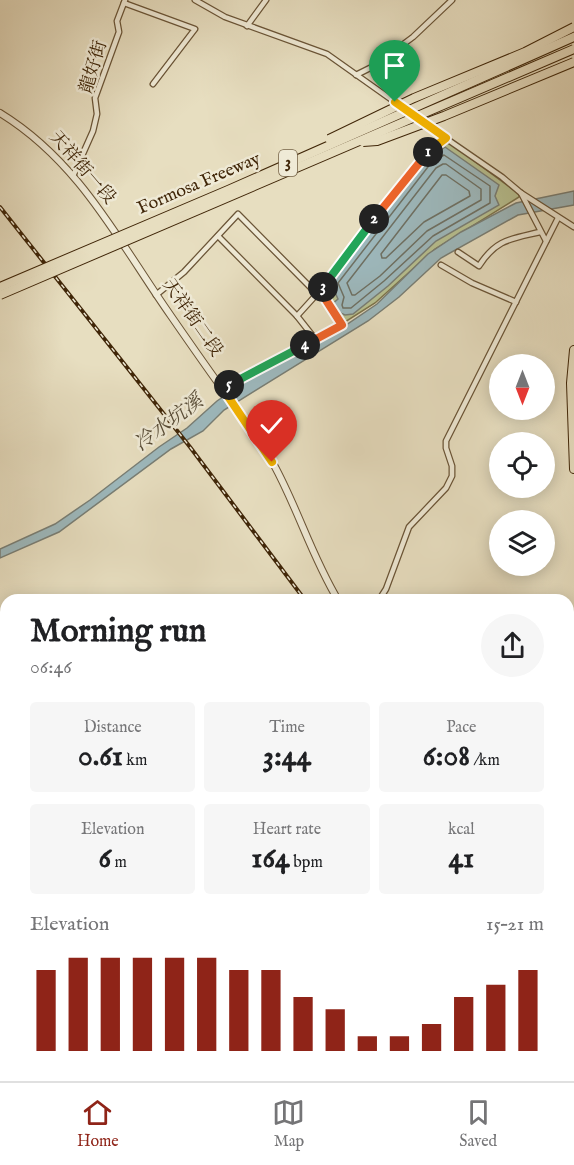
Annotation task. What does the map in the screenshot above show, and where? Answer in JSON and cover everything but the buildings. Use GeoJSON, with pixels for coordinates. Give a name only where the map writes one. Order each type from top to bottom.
{"type":"FeatureCollection","features":[{"type":"Feature","properties":{"kind":"highway"},"geometry":{"type":"LineString","coordinates":[[228,190],[414,98],[525,52],[574,27]]}},
{"type":"Feature","properties":{"kind":"highway","name":"Formosa Freeway"},"geometry":{"type":"LineString","coordinates":[[0,287],[228,190],[574,36]]}},
{"type":"Feature","properties":{"kind":"highway","name":"Formosa Freeway"},"geometry":{"type":"LineString","coordinates":[[0,295],[574,49]]}},
{"type":"Feature","properties":{"kind":"highway"},"geometry":{"type":"LineString","coordinates":[[356,143],[377,141],[433,121],[574,62]]}},
{"type":"Feature","properties":{"kind":"main road"},"geometry":{"type":"LineString","coordinates":[[574,350],[571,383],[574,469]]}},
{"type":"Feature","properties":{"kind":"street"},"geometry":{"type":"LineString","coordinates":[[195,0],[225,17],[327,54],[502,177],[523,195],[574,227]]}},
{"type":"Feature","properties":{"kind":"street"},"geometry":{"type":"LineString","coordinates":[[248,26],[266,0]]}},
{"type":"Feature","properties":{"kind":"street"},"geometry":{"type":"LineString","coordinates":[[356,75],[374,66],[413,37],[452,0]]}},
{"type":"Feature","properties":{"kind":"street"},"geometry":{"type":"LineString","coordinates":[[124,1],[195,29],[153,84]]}},
{"type":"Feature","properties":{"kind":"street","name":"龍好街"},"geometry":{"type":"LineString","coordinates":[[73,176],[93,131],[97,114],[95,98],[119,32],[117,21],[124,1]]}},
{"type":"Feature","properties":{"kind":"street","name":"天祥街一段"},"geometry":{"type":"LineString","coordinates":[[0,113],[44,145],[73,176],[111,224],[135,260]]}},
{"type":"Feature","properties":{"kind":"street"},"geometry":{"type":"LineString","coordinates":[[224,391],[342,325],[326,300],[323,285],[423,156],[446,138]]}},
{"type":"Feature","properties":{"kind":"street"},"geometry":{"type":"LineString","coordinates":[[523,195],[531,216],[546,242]]}},
{"type":"Feature","properties":{"kind":"street"},"geometry":{"type":"LineString","coordinates":[[156,295],[184,272],[238,214],[317,294],[297,316]]}},
{"type":"Feature","properties":{"kind":"street"},"geometry":{"type":"LineString","coordinates":[[383,594],[409,527],[446,488],[452,476],[446,441],[558,218]]}},
{"type":"Feature","properties":{"kind":"street"},"geometry":{"type":"LineString","coordinates":[[458,252],[479,266],[489,251],[506,240],[540,232]]}},
{"type":"Feature","properties":{"kind":"street"},"geometry":{"type":"LineString","coordinates":[[218,236],[297,316],[312,335]]}},
{"type":"Feature","properties":{"kind":"street","name":"天祥街二段"},"geometry":{"type":"LineString","coordinates":[[135,260],[156,295],[239,411],[282,481],[317,561],[335,594]]}},
{"type":"Feature","properties":{"kind":"street"},"geometry":{"type":"LineString","coordinates":[[441,265],[516,302]]}},
{"type":"Feature","properties":{"kind":"green space"},"geometry":{"type":"Polygon","coordinates":[[[447,141],[519,194],[519,197],[435,249],[375,303],[345,322],[327,299],[325,285],[425,157],[447,141]]]}},
{"type":"Feature","properties":{"kind":"water"},"geometry":{"type":"Polygon","coordinates":[[[445,147],[499,185],[495,196],[499,205],[436,241],[388,286],[353,314],[345,315],[338,312],[332,304],[338,299],[334,290],[329,293],[328,286],[427,158],[445,147]]]}},
{"type":"Feature","properties":{"kind":"water"},"geometry":{"type":"Polygon","coordinates":[[[574,191],[574,205],[518,215],[441,258],[399,297],[368,321],[224,410],[203,431],[171,449],[59,532],[0,558],[0,549],[55,524],[187,428],[217,401],[276,361],[343,327],[377,304],[428,254],[461,232],[516,203],[574,191]]]}},
{"type":"Feature","properties":{"kind":"railway"},"geometry":{"type":"LineString","coordinates":[[0,207],[190,447],[300,594]]}},
{"type":"Feature","properties":{"kind":"route"},"geometry":{"type":"LineString","coordinates":[[272,462],[223,389],[342,325],[326,300],[323,285],[423,156],[446,138],[395,102]]}},
{"type":"Feature","properties":{"kind":"water label","name":"冷水坑溪"},"geometry":{"type":"Point","coordinates":[169,423]}}]}
